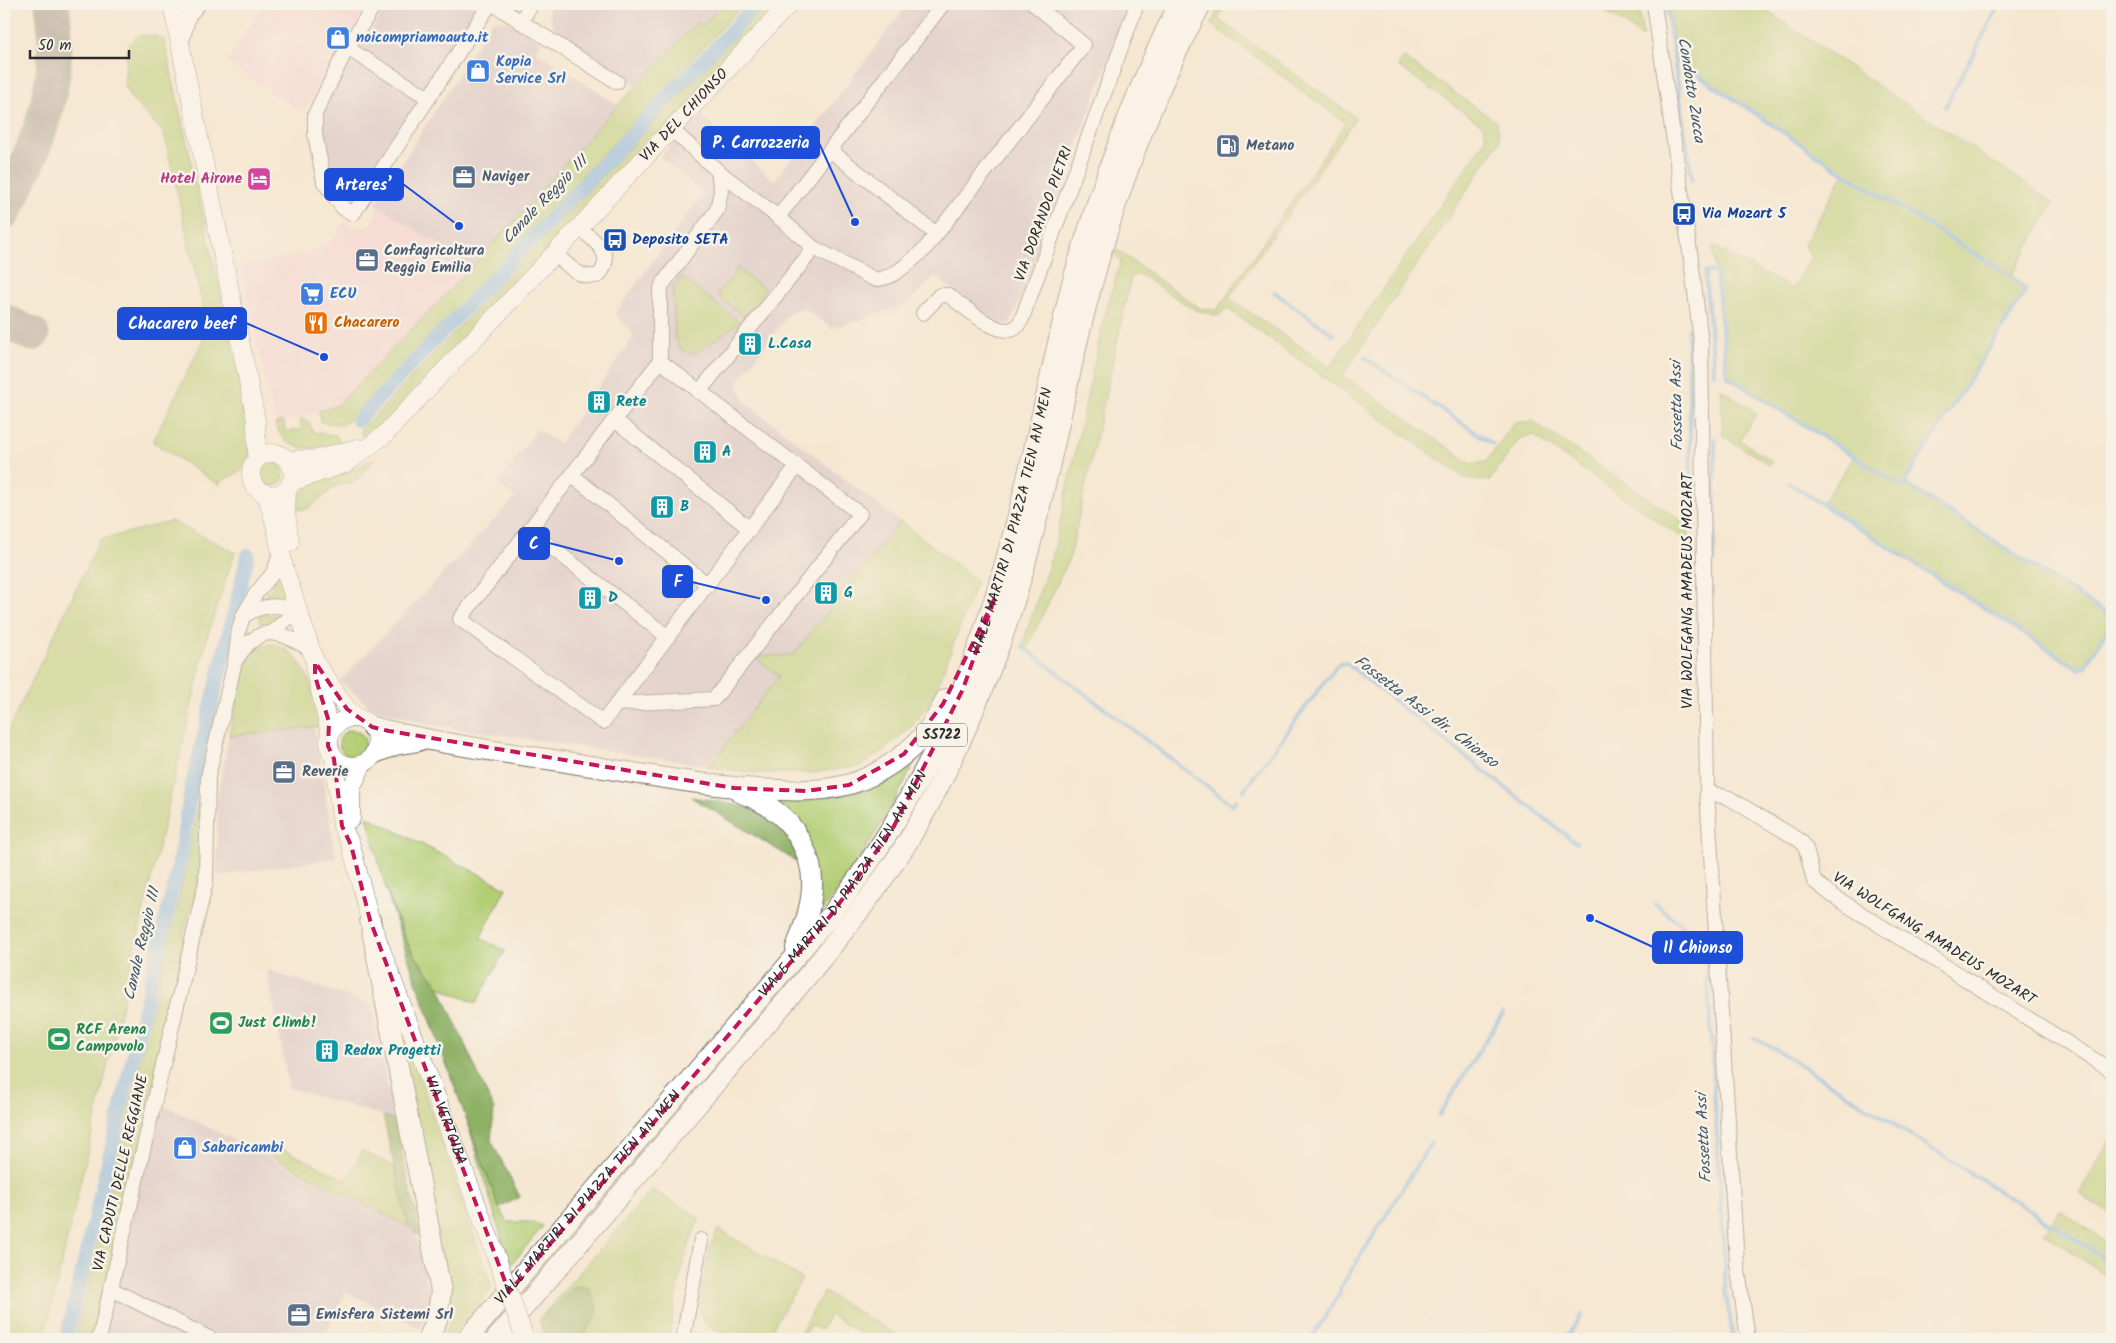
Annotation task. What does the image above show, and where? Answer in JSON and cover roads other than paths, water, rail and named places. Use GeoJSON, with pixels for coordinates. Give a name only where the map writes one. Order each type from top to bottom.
{"type":"FeatureCollection","features":[{"type":"Feature","properties":{"kind":"highway","name":"VIALE MARTIRI DI PIAZZA TIEN AN MEN"},"geometry":{"type":"LineString","coordinates":[[468,1339],[791,962],[866,869],[915,789],[963,689],[994,600],[1007,558],[1071,287],[1104,179],[1138,90],[1179,4]]}},
{"type":"Feature","properties":{"kind":"highway","name":"VIALE MARTIRI DI PIAZZA TIEN AN MEN"},"geometry":{"type":"LineString","coordinates":[[496,1339],[805,978],[874,890],[906,843],[937,789],[975,709],[1018,589],[1084,313],[1120,194],[1166,78],[1200,4]]}},
{"type":"Feature","properties":{"kind":"highway","name":"SS722"},"geometry":{"type":"LineString","coordinates":[[364,722],[427,740],[734,788],[806,791],[849,785],[885,768],[904,754],[931,725],[994,600]]}},
{"type":"Feature","properties":{"kind":"highway","name":"SS722"},"geometry":{"type":"LineString","coordinates":[[368,759],[395,746],[427,740]]}},
{"type":"Feature","properties":{"kind":"highway","name":"SS722"},"geometry":{"type":"LineString","coordinates":[[734,788],[772,808],[794,828],[807,858],[812,887],[808,917],[791,962]]}},
{"type":"Feature","properties":{"kind":"highway"},"geometry":{"type":"LineString","coordinates":[[370,920],[441,1291],[437,1320],[428,1339]]}},
{"type":"Feature","properties":{"kind":"main road"},"geometry":{"type":"LineString","coordinates":[[166,4],[177,53],[181,53]]}},
{"type":"Feature","properties":{"kind":"main road"},"geometry":{"type":"LineString","coordinates":[[172,4],[256,420],[257,459],[252,469],[252,480],[266,494],[280,493],[289,485],[292,471],[256,420]]}},
{"type":"Feature","properties":{"kind":"main road","name":"VIA DEL CHIONSO"},"geometry":{"type":"LineString","coordinates":[[289,485],[347,463],[372,445],[407,412],[789,4]]}},
{"type":"Feature","properties":{"kind":"main road","name":"VIA DEL CHIONSO"},"geometry":{"type":"LineString","coordinates":[[283,457],[317,459],[372,445]]}},
{"type":"Feature","properties":{"kind":"main road"},"geometry":{"type":"LineString","coordinates":[[257,459],[267,453],[283,457]]}},
{"type":"Feature","properties":{"kind":"main road","name":"VIA VERTOIBA"},"geometry":{"type":"LineString","coordinates":[[289,485],[286,512],[296,602]]}},
{"type":"Feature","properties":{"kind":"main road","name":"VIA VERTOIBA"},"geometry":{"type":"LineString","coordinates":[[266,494],[284,567],[312,655],[315,676],[330,732],[328,746],[334,759],[342,826],[352,844]]}},
{"type":"Feature","properties":{"kind":"main road","name":"VIA VERTOIBA"},"geometry":{"type":"LineString","coordinates":[[312,655],[347,709],[364,722],[377,740],[351,789],[352,844],[370,920],[495,1253],[525,1339]]}},
{"type":"Feature","properties":{"kind":"main road"},"geometry":{"type":"LineString","coordinates":[[330,732],[341,720],[364,722]]}},
{"type":"Feature","properties":{"kind":"main road"},"geometry":{"type":"LineString","coordinates":[[334,759],[347,766],[368,759]]}},
{"type":"Feature","properties":{"kind":"street"},"geometry":{"type":"LineString","coordinates":[[181,53],[189,15],[198,4]]}},
{"type":"Feature","properties":{"kind":"street"},"geometry":{"type":"LineString","coordinates":[[375,4],[347,48],[315,114],[314,134],[324,182],[343,208],[353,214],[491,4],[616,82]]}},
{"type":"Feature","properties":{"kind":"street"},"geometry":{"type":"LineString","coordinates":[[520,22],[532,4]]}},
{"type":"Feature","properties":{"kind":"street"},"geometry":{"type":"LineString","coordinates":[[778,217],[942,4]]}},
{"type":"Feature","properties":{"kind":"street"},"geometry":{"type":"LineString","coordinates":[[671,129],[718,171],[778,217],[814,248],[874,279],[882,280],[924,250],[1084,45],[1034,4]]}},
{"type":"Feature","properties":{"kind":"street","name":"VIA DORANDO PIETRI"},"geometry":{"type":"LineString","coordinates":[[923,313],[940,294],[948,295],[994,328],[1014,329],[1021,321],[1137,4]]}},
{"type":"Feature","properties":{"kind":"street","name":"VIA WOLFGANG AMADEUS MOZART"},"geometry":{"type":"LineString","coordinates":[[1654,4],[1691,259],[1701,342],[1707,792],[1736,1253],[1748,1339]]}},
{"type":"Feature","properties":{"kind":"street"},"geometry":{"type":"LineString","coordinates":[[347,48],[429,98]]}},
{"type":"Feature","properties":{"kind":"street"},"geometry":{"type":"LineString","coordinates":[[830,150],[936,234]]}},
{"type":"Feature","properties":{"kind":"street"},"geometry":{"type":"LineString","coordinates":[[718,171],[721,191],[717,210],[662,286],[660,293],[660,361],[573,476],[460,619],[603,722],[797,466]]}},
{"type":"Feature","properties":{"kind":"street"},"geometry":{"type":"LineString","coordinates":[[555,254],[584,277],[599,275],[606,260],[605,251],[580,228]]}},
{"type":"Feature","properties":{"kind":"street"},"geometry":{"type":"LineString","coordinates":[[699,392],[814,248]]}},
{"type":"Feature","properties":{"kind":"street"},"geometry":{"type":"LineString","coordinates":[[617,704],[714,699],[860,514],[660,361]]}},
{"type":"Feature","properties":{"kind":"street"},"geometry":{"type":"LineString","coordinates":[[615,420],[750,529]]}},
{"type":"Feature","properties":{"kind":"street"},"geometry":{"type":"LineString","coordinates":[[573,476],[708,585]]}},
{"type":"Feature","properties":{"kind":"street"},"geometry":{"type":"LineString","coordinates":[[530,531],[668,636]]}},
{"type":"Feature","properties":{"kind":"street","name":"VIA CADUTI DELLE REGGIANE"},"geometry":{"type":"LineString","coordinates":[[99,1339],[206,881],[208,777],[235,661],[237,638],[243,616],[273,574],[280,549]]}},
{"type":"Feature","properties":{"kind":"street"},"geometry":{"type":"LineString","coordinates":[[296,602],[272,604],[255,609],[243,616],[266,633],[291,638],[312,655]]}},
{"type":"Feature","properties":{"kind":"street","name":"VIA CADUTI DELLE REGGIANE"},"geometry":{"type":"LineString","coordinates":[[235,661],[246,644],[266,633],[296,602]]}},
{"type":"Feature","properties":{"kind":"street","name":"VIA WOLFGANG AMADEUS MOZART"},"geometry":{"type":"LineString","coordinates":[[1707,792],[1729,798],[1801,841],[1806,849],[1814,880],[1833,896],[2112,1070]]}},
{"type":"Feature","properties":{"kind":"street"},"geometry":{"type":"LineString","coordinates":[[683,1339],[701,1240]]}},
{"type":"Feature","properties":{"kind":"street"},"geometry":{"type":"LineString","coordinates":[[110,1289],[211,1339]]}},
{"type":"Feature","properties":{"kind":"waterway","name":"Canale Reggio III"},"geometry":{"type":"LineString","coordinates":[[358,420],[757,4]]}},
{"type":"Feature","properties":{"kind":"waterway","name":"Condotto Zucca"},"geometry":{"type":"LineString","coordinates":[[1666,4],[1692,180]]}},
{"type":"Feature","properties":{"kind":"waterway"},"geometry":{"type":"LineString","coordinates":[[1945,107],[2000,4]]}},
{"type":"Feature","properties":{"kind":"waterway"},"geometry":{"type":"LineString","coordinates":[[1674,59],[1844,173],[2011,276],[2026,290],[1904,483]]}},
{"type":"Feature","properties":{"kind":"waterway"},"geometry":{"type":"LineString","coordinates":[[1714,373],[1705,272],[1716,271],[1727,376],[1899,485],[1904,483],[2112,617]]}},
{"type":"Feature","properties":{"kind":"waterway"},"geometry":{"type":"LineString","coordinates":[[1274,292],[1334,335]]}},
{"type":"Feature","properties":{"kind":"waterway","name":"Fossetta Assi"},"geometry":{"type":"LineString","coordinates":[[1688,329],[1691,482]]}},
{"type":"Feature","properties":{"kind":"waterway"},"geometry":{"type":"LineString","coordinates":[[1364,357],[1493,444]]}},
{"type":"Feature","properties":{"kind":"waterway","name":"Condotto Zucca"},"geometry":{"type":"LineString","coordinates":[[1714,561],[1715,439]]}},
{"type":"Feature","properties":{"kind":"waterway"},"geometry":{"type":"LineString","coordinates":[[1789,483],[2079,669],[2085,666],[2111,625]]}},
{"type":"Feature","properties":{"kind":"waterway","name":"Fossetta Assi"},"geometry":{"type":"LineString","coordinates":[[1691,493],[1691,528]]}},
{"type":"Feature","properties":{"kind":"waterway","name":"Canale Reggio III"},"geometry":{"type":"LineString","coordinates":[[66,1339],[179,863],[192,784],[248,555]]}},
{"type":"Feature","properties":{"kind":"waterway","name":"Fossetta Assi dir. Chionso"},"geometry":{"type":"LineString","coordinates":[[1022,646],[1232,805],[1236,800]]}},
{"type":"Feature","properties":{"kind":"waterway","name":"Fossetta Assi dir. Chionso"},"geometry":{"type":"LineString","coordinates":[[1243,791],[1338,664],[1346,663],[1576,843]]}},
{"type":"Feature","properties":{"kind":"waterway","name":"Fossetta Assi dir. Chionso"},"geometry":{"type":"LineString","coordinates":[[1655,904],[1706,944]]}},
{"type":"Feature","properties":{"kind":"waterway","name":"Fossetta Assi"},"geometry":{"type":"LineString","coordinates":[[1705,934],[1726,1292],[1733,1339]]}},
{"type":"Feature","properties":{"kind":"waterway"},"geometry":{"type":"LineString","coordinates":[[1439,1115],[1503,1013]]}},
{"type":"Feature","properties":{"kind":"waterway"},"geometry":{"type":"LineString","coordinates":[[1754,1038],[1777,1050],[2112,1263]]}},
{"type":"Feature","properties":{"kind":"waterway"},"geometry":{"type":"LineString","coordinates":[[1343,1284],[1431,1143]]}},
{"type":"Feature","properties":{"kind":"waterway"},"geometry":{"type":"LineString","coordinates":[[1311,1339],[1339,1295],[1341,1287]]}},
{"type":"Feature","properties":{"kind":"waterway"},"geometry":{"type":"LineString","coordinates":[[1565,1339],[1582,1315]]}},
{"type":"Feature","properties":{"kind":"place","name":"noicompriamoauto.it"},"geometry":{"type":"Point","coordinates":[338,38]}},
{"type":"Feature","properties":{"kind":"place","name":"Kopia Service Srl"},"geometry":{"type":"Point","coordinates":[478,71]}},
{"type":"Feature","properties":{"kind":"place","name":"Metano"},"geometry":{"type":"Point","coordinates":[1228,146]}},
{"type":"Feature","properties":{"kind":"place","name":"Naviger"},"geometry":{"type":"Point","coordinates":[464,177]}},
{"type":"Feature","properties":{"kind":"place","name":"Hotel Airone"},"geometry":{"type":"Point","coordinates":[259,179]}},
{"type":"Feature","properties":{"kind":"place","name":"Via Mozart 5"},"geometry":{"type":"Point","coordinates":[1684,214]}},
{"type":"Feature","properties":{"kind":"place","name":"P. Carrozzeria"},"geometry":{"type":"Point","coordinates":[855,222]}},
{"type":"Feature","properties":{"kind":"place","name":"Arteres’"},"geometry":{"type":"Point","coordinates":[459,226]}},
{"type":"Feature","properties":{"kind":"place","name":"Deposito SETA"},"geometry":{"type":"Point","coordinates":[615,240]}},
{"type":"Feature","properties":{"kind":"place","name":"Confagricoltura Reggio Emilia"},"geometry":{"type":"Point","coordinates":[367,260]}},
{"type":"Feature","properties":{"kind":"place","name":"ECU"},"geometry":{"type":"Point","coordinates":[312,294]}},
{"type":"Feature","properties":{"kind":"place","name":"Chacarero"},"geometry":{"type":"Point","coordinates":[316,323]}},
{"type":"Feature","properties":{"kind":"place","name":"L.Casa"},"geometry":{"type":"Point","coordinates":[750,344]}},
{"type":"Feature","properties":{"kind":"place","name":"Chacarero beef"},"geometry":{"type":"Point","coordinates":[324,357]}},
{"type":"Feature","properties":{"kind":"place","name":"Rete"},"geometry":{"type":"Point","coordinates":[599,402]}},
{"type":"Feature","properties":{"kind":"place","name":"A"},"geometry":{"type":"Point","coordinates":[705,452]}},
{"type":"Feature","properties":{"kind":"place","name":"B"},"geometry":{"type":"Point","coordinates":[662,507]}},
{"type":"Feature","properties":{"kind":"place","name":"C"},"geometry":{"type":"Point","coordinates":[619,561]}},
{"type":"Feature","properties":{"kind":"place","name":"G"},"geometry":{"type":"Point","coordinates":[826,593]}},
{"type":"Feature","properties":{"kind":"place","name":"D"},"geometry":{"type":"Point","coordinates":[590,598]}},
{"type":"Feature","properties":{"kind":"place","name":"F"},"geometry":{"type":"Point","coordinates":[766,600]}},
{"type":"Feature","properties":{"kind":"place","name":"Reverie"},"geometry":{"type":"Point","coordinates":[284,772]}},
{"type":"Feature","properties":{"kind":"place","name":"Il Chionso"},"geometry":{"type":"Point","coordinates":[1590,918]}},
{"type":"Feature","properties":{"kind":"place","name":"Just Climb!"},"geometry":{"type":"Point","coordinates":[221,1023]}},
{"type":"Feature","properties":{"kind":"place","name":"RCF Arena Campovolo"},"geometry":{"type":"Point","coordinates":[59,1039]}},
{"type":"Feature","properties":{"kind":"place","name":"Redox Progetti"},"geometry":{"type":"Point","coordinates":[327,1051]}},
{"type":"Feature","properties":{"kind":"place","name":"Sabaricambi"},"geometry":{"type":"Point","coordinates":[185,1148]}},
{"type":"Feature","properties":{"kind":"place","name":"Emisfera Sistemi Srl"},"geometry":{"type":"Point","coordinates":[299,1315]}}]}
